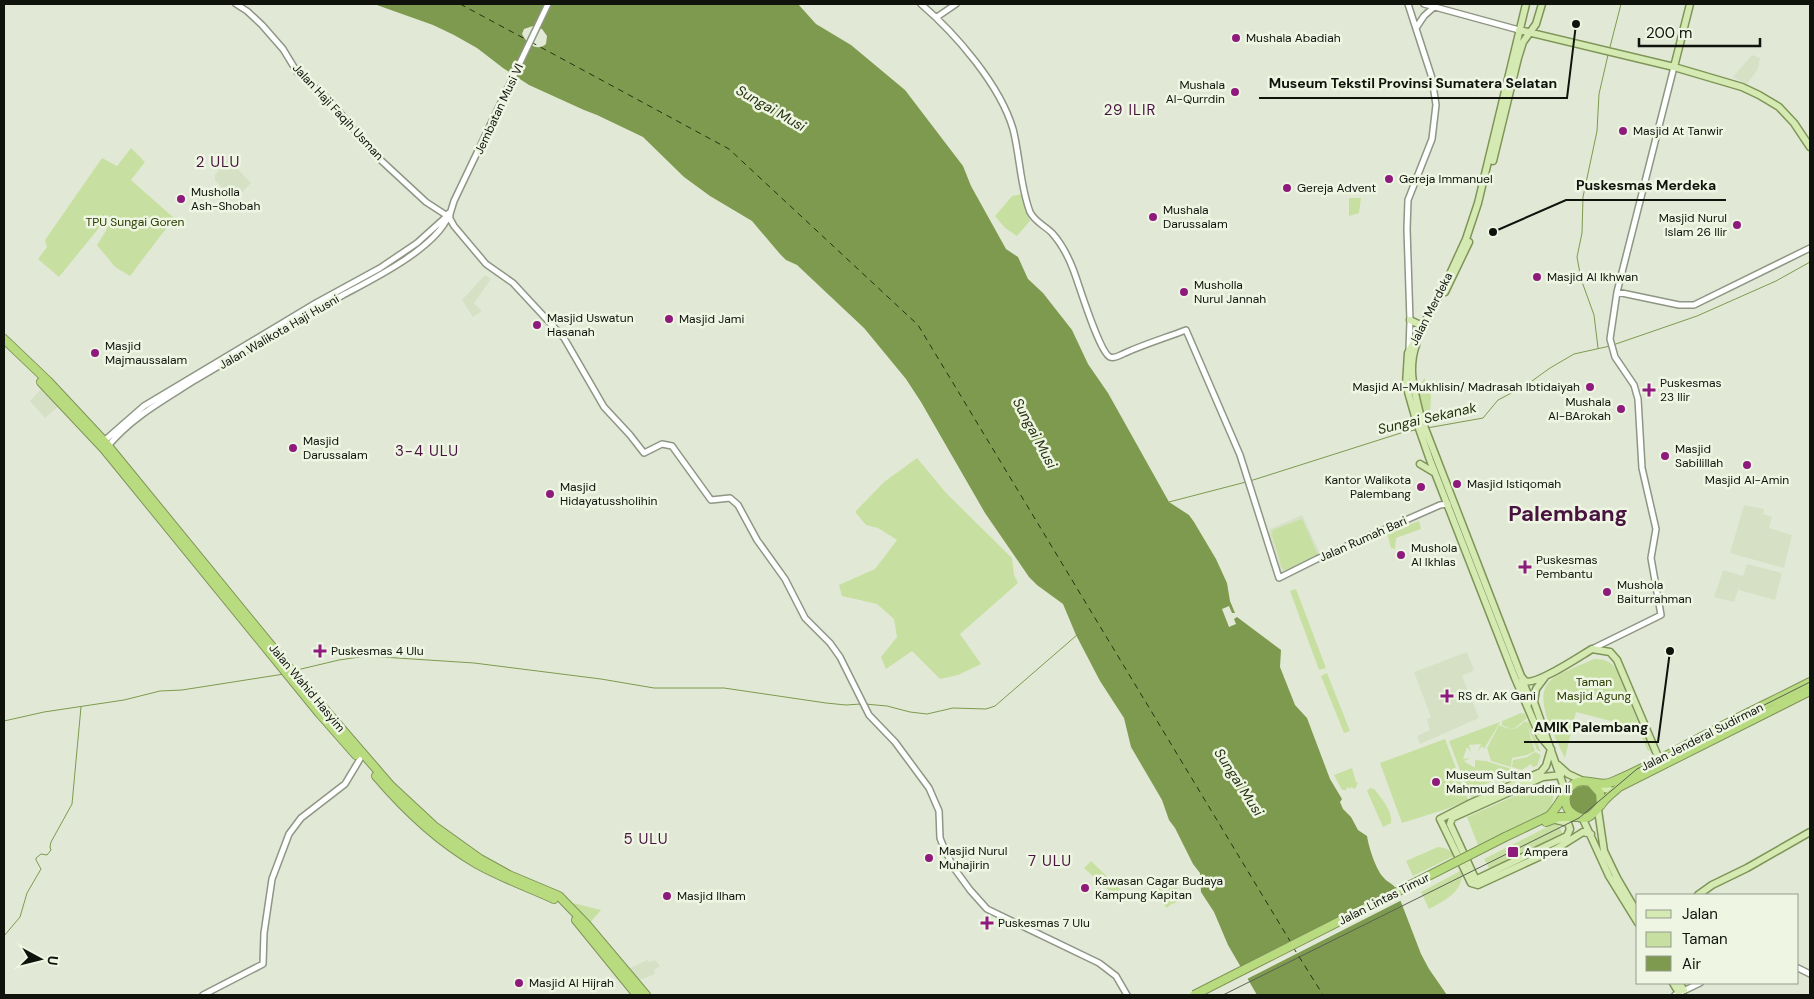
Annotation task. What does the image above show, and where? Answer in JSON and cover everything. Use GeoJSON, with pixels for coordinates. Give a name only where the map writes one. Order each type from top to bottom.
{"type":"FeatureCollection","features":[{"type":"Feature","properties":{"kind":"highway","name":"Jalan Wahid Hasyim"},"geometry":{"type":"LineString","coordinates":[[4,338],[63,396],[106,443],[165,519],[286,667],[331,727],[387,790],[462,854],[507,880],[557,900],[583,928],[637,995]]}},
{"type":"Feature","properties":{"kind":"highway","name":"Jalan Wahid Hasyim"},"geometry":{"type":"LineString","coordinates":[[4,346],[44,384],[165,519]]}},
{"type":"Feature","properties":{"kind":"highway","name":"Jalan Wahid Hasyim"},"geometry":{"type":"LineString","coordinates":[[293,677],[396,790],[453,841],[509,875],[559,896],[587,925],[646,995]]}},
{"type":"Feature","properties":{"kind":"highway","name":"Jalan Jenderal Sudirman"},"geometry":{"type":"LineString","coordinates":[[1566,793],[1573,784],[1588,782],[1601,785],[1642,769],[1810,682]]}},
{"type":"Feature","properties":{"kind":"highway","name":"Jalan Jenderal Sudirman"},"geometry":{"type":"LineString","coordinates":[[1580,817],[1591,816],[1619,787],[1810,691]]}},
{"type":"Feature","properties":{"kind":"highway"},"geometry":{"type":"LineString","coordinates":[[1588,782],[1600,793],[1599,807]]}},
{"type":"Feature","properties":{"kind":"highway"},"geometry":{"type":"LineString","coordinates":[[1566,793],[1567,807],[1580,817]]}},
{"type":"Feature","properties":{"kind":"highway","name":"Jalan Lintas Timur"},"geometry":{"type":"LineString","coordinates":[[1204,995],[1549,816],[1555,811],[1566,793]]}},
{"type":"Feature","properties":{"kind":"highway","name":"Jalan Lintas Timur"},"geometry":{"type":"LineString","coordinates":[[1194,995],[1506,839],[1562,816],[1580,817]]}},
{"type":"Feature","properties":{"kind":"main road","name":"Jalan Merdeka"},"geometry":{"type":"LineString","coordinates":[[1419,420],[1412,381],[1412,361],[1417,343],[1466,239],[1473,218],[1488,165],[1526,4]]}},
{"type":"Feature","properties":{"kind":"main road"},"geometry":{"type":"LineString","coordinates":[[1674,66],[1690,4]]}},
{"type":"Feature","properties":{"kind":"main road","name":"Jalan Merdeka"},"geometry":{"type":"LineString","coordinates":[[1542,5],[1539,17],[1534,28],[1523,42],[1518,58],[1493,163],[1470,240],[1449,286],[1408,353],[1406,385],[1527,706],[1540,736],[1551,749]]}},
{"type":"Feature","properties":{"kind":"main road"},"geometry":{"type":"LineString","coordinates":[[1539,17],[1540,31],[1553,38]]}},
{"type":"Feature","properties":{"kind":"main road"},"geometry":{"type":"LineString","coordinates":[[1519,30],[1674,66],[1731,83],[1759,95],[1778,107],[1788,116],[1810,147]]}},
{"type":"Feature","properties":{"kind":"main road"},"geometry":{"type":"LineString","coordinates":[[1410,320],[1415,324],[1426,323]]}},
{"type":"Feature","properties":{"kind":"main road","name":"Jalan Merdeka"},"geometry":{"type":"LineString","coordinates":[[1424,434],[1435,473],[1451,504],[1524,682],[1529,683],[1548,675]]}},
{"type":"Feature","properties":{"kind":"main road"},"geometry":{"type":"LineString","coordinates":[[1420,464],[1435,473]]}},
{"type":"Feature","properties":{"kind":"main road"},"geometry":{"type":"LineString","coordinates":[[1548,675],[1592,649],[1610,652],[1617,660],[1659,759]]}},
{"type":"Feature","properties":{"kind":"main road","name":"Jalan Merdeka"},"geometry":{"type":"LineString","coordinates":[[1548,675],[1536,689],[1534,702],[1566,793]]}},
{"type":"Feature","properties":{"kind":"main road"},"geometry":{"type":"LineString","coordinates":[[1521,676],[1530,700],[1527,706]]}},
{"type":"Feature","properties":{"kind":"main road"},"geometry":{"type":"LineString","coordinates":[[1551,749],[1546,766],[1541,772],[1450,820],[1450,826],[1477,879],[1570,836],[1585,831],[1591,834]]}},
{"type":"Feature","properties":{"kind":"main road"},"geometry":{"type":"LineString","coordinates":[[1556,762],[1568,774],[1604,790],[1615,791]]}},
{"type":"Feature","properties":{"kind":"main road"},"geometry":{"type":"LineString","coordinates":[[1550,820],[1568,823],[1570,836],[1556,848],[1479,885],[1471,883],[1440,819],[1471,803],[1494,797],[1543,778],[1561,775]]}},
{"type":"Feature","properties":{"kind":"main road"},"geometry":{"type":"LineString","coordinates":[[1599,807],[1604,850],[1617,878],[1636,911]]}},
{"type":"Feature","properties":{"kind":"main road"},"geometry":{"type":"LineString","coordinates":[[1580,817],[1591,834],[1609,876],[1636,920]]}},
{"type":"Feature","properties":{"kind":"main road"},"geometry":{"type":"LineString","coordinates":[[1699,894],[1712,885],[1747,868],[1810,832]]}},
{"type":"Feature","properties":{"kind":"main road"},"geometry":{"type":"LineString","coordinates":[[1595,844],[1602,842]]}},
{"type":"Feature","properties":{"kind":"street","name":"Jalan Haji Faqih Usman"},"geometry":{"type":"LineString","coordinates":[[236,4],[256,19],[280,46],[298,72],[325,97],[372,152],[426,202],[448,216],[466,242],[486,264],[513,283],[564,338],[604,408],[629,433],[644,453],[662,444],[675,448],[711,500],[730,498],[738,505],[765,552],[785,579],[805,618],[830,643],[840,657],[866,711],[875,723],[890,736],[924,780],[932,793],[939,813],[940,838],[944,848],[961,879],[987,909],[1099,963],[1116,976],[1127,995]]}},
{"type":"Feature","properties":{"kind":"street","name":"Jembatan Musi VI"},"geometry":{"type":"LineString","coordinates":[[448,216],[548,4]]}},
{"type":"Feature","properties":{"kind":"street"},"geometry":{"type":"LineString","coordinates":[[921,4],[937,17],[956,4]]}},
{"type":"Feature","properties":{"kind":"street"},"geometry":{"type":"LineString","coordinates":[[1408,4],[1432,78],[1436,105],[1432,139],[1408,200],[1410,320],[1408,353]]}},
{"type":"Feature","properties":{"kind":"street"},"geometry":{"type":"LineString","coordinates":[[1424,4],[1519,30]]}},
{"type":"Feature","properties":{"kind":"street"},"geometry":{"type":"LineString","coordinates":[[1416,28],[1424,16],[1434,7]]}},
{"type":"Feature","properties":{"kind":"street","name":"Jalan Rumah Bari"},"geometry":{"type":"LineString","coordinates":[[937,17],[984,74],[1002,101],[1016,140],[1030,212],[1036,220],[1050,231],[1065,251],[1093,324],[1108,356],[1115,358],[1141,346],[1186,330],[1238,449],[1279,578],[1440,505],[1451,504]]}},
{"type":"Feature","properties":{"kind":"street"},"geometry":{"type":"LineString","coordinates":[[1592,649],[1661,615],[1651,558],[1656,529],[1642,468],[1638,398],[1634,386],[1614,352],[1610,339],[1617,292],[1674,66]]}},
{"type":"Feature","properties":{"kind":"street","name":"Jalan Walikota Haji Husni"},"geometry":{"type":"LineString","coordinates":[[106,443],[144,406],[380,268],[417,243],[448,216]]}},
{"type":"Feature","properties":{"kind":"street"},"geometry":{"type":"LineString","coordinates":[[1617,292],[1679,305],[1694,304],[1810,248]]}},
{"type":"Feature","properties":{"kind":"street"},"geometry":{"type":"LineString","coordinates":[[203,995],[263,964],[264,933],[272,879],[289,834],[301,818],[345,784],[360,759]]}},
{"type":"Feature","properties":{"kind":"street"},"geometry":{"type":"LineString","coordinates":[[1679,993],[1698,984]]}},
{"type":"Feature","properties":{"kind":"shaded area"},"geometry":{"type":"Polygon","coordinates":[[[1752,55],[1760,58],[1758,69],[1747,84],[1733,77],[1752,55]]]}},
{"type":"Feature","properties":{"kind":"shaded area"},"geometry":{"type":"Polygon","coordinates":[[[228,159],[251,183],[235,199],[215,181],[215,175],[228,159]]]}},
{"type":"Feature","properties":{"kind":"shaded area"},"geometry":{"type":"Polygon","coordinates":[[[485,275],[491,279],[474,303],[482,311],[473,317],[462,300],[485,275]]]}},
{"type":"Feature","properties":{"kind":"shaded area"},"geometry":{"type":"Polygon","coordinates":[[[42,388],[59,406],[45,418],[30,401],[42,388]]]}},
{"type":"Feature","properties":{"kind":"shaded area"},"geometry":{"type":"Polygon","coordinates":[[[1744,505],[1764,509],[1763,514],[1772,517],[1769,528],[1792,535],[1784,568],[1730,553],[1744,505]]]}},
{"type":"Feature","properties":{"kind":"shaded area"},"geometry":{"type":"Polygon","coordinates":[[[1302,515],[1321,556],[1284,573],[1281,571],[1269,535],[1270,529],[1302,515]]]}},
{"type":"Feature","properties":{"kind":"shaded area"},"geometry":{"type":"Polygon","coordinates":[[[1747,564],[1782,573],[1775,600],[1739,590],[1740,585],[1734,602],[1714,597],[1723,570],[1743,576],[1747,564]]]}},
{"type":"Feature","properties":{"kind":"shaded area","name":"RS dr. AK Gani"},"geometry":{"type":"Polygon","coordinates":[[[1467,652],[1474,670],[1462,676],[1479,718],[1420,744],[1417,736],[1430,730],[1427,719],[1431,717],[1414,672],[1467,652]]]}},
{"type":"Feature","properties":{"kind":"shaded area"},"geometry":{"type":"Polygon","coordinates":[[[647,960],[650,962],[655,960],[660,966],[654,970],[655,974],[637,981],[628,969],[647,960]]]}},
{"type":"Feature","properties":{"kind":"green space","name":"TPU Sungai Goren"},"geometry":{"type":"Polygon","coordinates":[[[131,148],[145,162],[131,180],[174,218],[130,276],[115,267],[97,245],[107,229],[103,223],[59,277],[38,259],[47,247],[45,240],[102,158],[117,166],[131,148]]]}},
{"type":"Feature","properties":{"kind":"green space"},"geometry":{"type":"Polygon","coordinates":[[[1022,194],[1030,221],[1017,236],[1005,228],[995,216],[1012,196],[1022,194]]]}},
{"type":"Feature","properties":{"kind":"green space"},"geometry":{"type":"Polygon","coordinates":[[[1349,198],[1361,198],[1359,213],[1349,216],[1349,198]]]}},
{"type":"Feature","properties":{"kind":"green space"},"geometry":{"type":"Polygon","coordinates":[[[1425,378],[1431,396],[1430,415],[1424,414],[1419,400],[1420,386],[1425,378]]]}},
{"type":"Feature","properties":{"kind":"green space"},"geometry":{"type":"Polygon","coordinates":[[[917,458],[946,493],[1012,558],[1014,575],[1018,583],[960,634],[981,664],[958,675],[940,679],[912,651],[886,669],[881,657],[897,637],[894,619],[877,604],[842,596],[839,585],[875,569],[897,540],[878,528],[866,525],[855,512],[884,482],[917,458]]]}},
{"type":"Feature","properties":{"kind":"green space"},"geometry":{"type":"Polygon","coordinates":[[[1302,519],[1318,555],[1285,570],[1282,568],[1272,534],[1273,530],[1302,519]]]}},
{"type":"Feature","properties":{"kind":"green space"},"geometry":{"type":"Polygon","coordinates":[[[1419,521],[1421,529],[1396,538],[1395,549],[1391,548],[1387,533],[1419,521]]]}},
{"type":"Feature","properties":{"kind":"green space"},"geometry":{"type":"Polygon","coordinates":[[[1296,589],[1326,668],[1319,670],[1290,591],[1296,589]]]}},
{"type":"Feature","properties":{"kind":"green space","name":"Taman Masjid Agung"},"geometry":{"type":"Polygon","coordinates":[[[1594,659],[1607,661],[1616,669],[1650,751],[1648,751],[1638,728],[1576,712],[1565,758],[1551,729],[1543,696],[1546,686],[1552,679],[1594,659]]]}},
{"type":"Feature","properties":{"kind":"green space"},"geometry":{"type":"Polygon","coordinates":[[[1327,673],[1350,731],[1344,733],[1321,676],[1327,673]]]}},
{"type":"Feature","properties":{"kind":"green space"},"geometry":{"type":"Polygon","coordinates":[[[1521,713],[1525,714],[1527,718],[1515,728],[1511,729],[1502,725],[1502,721],[1521,713]]]}},
{"type":"Feature","properties":{"kind":"green space"},"geometry":{"type":"Polygon","coordinates":[[[1528,720],[1541,752],[1537,750],[1527,725],[1535,751],[1512,758],[1511,767],[1491,761],[1487,748],[1499,725],[1514,729],[1525,721],[1527,723],[1528,720]]]}},
{"type":"Feature","properties":{"kind":"green space"},"geometry":{"type":"Polygon","coordinates":[[[1500,722],[1484,749],[1482,746],[1478,752],[1481,744],[1469,745],[1471,752],[1467,747],[1463,759],[1471,758],[1464,761],[1475,768],[1475,760],[1486,761],[1518,771],[1468,791],[1449,741],[1500,722]]]}},
{"type":"Feature","properties":{"kind":"green space"},"geometry":{"type":"Polygon","coordinates":[[[1445,739],[1468,800],[1447,809],[1402,823],[1380,763],[1445,739]]]}},
{"type":"Feature","properties":{"kind":"green space"},"geometry":{"type":"Polygon","coordinates":[[[1535,752],[1541,755],[1537,766],[1532,767],[1531,764],[1522,770],[1512,767],[1513,760],[1527,757],[1535,752]]]}},
{"type":"Feature","properties":{"kind":"green space"},"geometry":{"type":"Polygon","coordinates":[[[1352,768],[1358,783],[1355,789],[1347,787],[1346,790],[1342,790],[1334,775],[1352,768]]]}},
{"type":"Feature","properties":{"kind":"green space"},"geometry":{"type":"Polygon","coordinates":[[[1520,773],[1521,775],[1471,798],[1470,794],[1520,773]]]}},
{"type":"Feature","properties":{"kind":"green space"},"geometry":{"type":"Polygon","coordinates":[[[1544,783],[1551,788],[1554,795],[1548,811],[1478,845],[1467,817],[1544,783]]]}},
{"type":"Feature","properties":{"kind":"green space"},"geometry":{"type":"Polygon","coordinates":[[[1370,788],[1374,789],[1380,796],[1390,814],[1391,823],[1383,827],[1367,791],[1370,788]]]}},
{"type":"Feature","properties":{"kind":"green space"},"geometry":{"type":"Polygon","coordinates":[[[1557,822],[1563,834],[1490,870],[1484,859],[1557,822]]]}},
{"type":"Feature","properties":{"kind":"green space"},"geometry":{"type":"Polygon","coordinates":[[[1438,847],[1445,848],[1456,855],[1413,876],[1406,861],[1438,847]]]}},
{"type":"Feature","properties":{"kind":"green space"},"geometry":{"type":"Polygon","coordinates":[[[1091,861],[1120,889],[1114,895],[1084,868],[1091,861]]]}},
{"type":"Feature","properties":{"kind":"green space"},"geometry":{"type":"Polygon","coordinates":[[[1462,870],[1462,878],[1457,890],[1447,899],[1429,909],[1421,892],[1462,870]]]}},
{"type":"Feature","properties":{"kind":"green space"},"geometry":{"type":"Polygon","coordinates":[[[1172,881],[1184,899],[1167,908],[1154,891],[1172,881]]]}},
{"type":"Feature","properties":{"kind":"green space"},"geometry":{"type":"Polygon","coordinates":[[[573,903],[601,910],[588,925],[573,903]]]}},
{"type":"Feature","properties":{"kind":"water","name":"Sungai Musi"},"geometry":{"type":"Polygon","coordinates":[[[374,4],[798,4],[816,24],[851,45],[905,90],[963,166],[971,186],[1006,249],[1018,257],[1028,279],[1043,293],[1072,330],[1088,364],[1108,393],[1169,502],[1189,515],[1194,522],[1216,559],[1227,583],[1230,601],[1235,613],[1232,613],[1229,606],[1222,609],[1229,627],[1236,624],[1234,619],[1237,617],[1281,650],[1280,667],[1295,705],[1307,718],[1330,779],[1342,799],[1340,802],[1343,809],[1351,817],[1358,830],[1367,836],[1378,870],[1396,889],[1421,954],[1447,995],[1257,995],[1228,945],[1214,912],[1201,892],[1200,873],[1193,864],[1169,820],[1162,800],[1131,747],[1124,718],[1100,681],[1076,635],[1063,604],[1029,577],[985,513],[906,379],[864,328],[797,265],[786,260],[752,221],[710,196],[684,177],[643,137],[529,85],[477,48],[433,25],[374,4]],[[533,26],[524,29],[522,34],[529,44],[536,47],[543,46],[546,44],[547,36],[542,29],[533,26]]]}},
{"type":"Feature","properties":{"kind":"water"},"geometry":{"type":"Polygon","coordinates":[[[1584,786],[1594,790],[1598,800],[1594,810],[1584,814],[1574,810],[1570,800],[1574,790],[1584,786]]]}},
{"type":"Feature","properties":{"kind":"pier"},"geometry":{"type":"Polygon","coordinates":[[[1398,887],[1402,900],[1245,980],[1238,968],[1398,887]]]}},
{"type":"Feature","properties":{"kind":"waterway"},"geometry":{"type":"LineString","coordinates":[[1610,47],[1621,4]]}},
{"type":"Feature","properties":{"kind":"waterway"},"geometry":{"type":"LineString","coordinates":[[1598,348],[1594,315],[1581,279],[1577,257],[1582,233],[1583,197],[1597,131],[1599,94],[1608,55]]}},
{"type":"Feature","properties":{"kind":"waterway","name":"Sungai Sekanak"},"geometry":{"type":"LineString","coordinates":[[1613,345],[1697,316],[1776,281],[1810,262]]}},
{"type":"Feature","properties":{"kind":"waterway","name":"Sungai Sekanak"},"geometry":{"type":"LineString","coordinates":[[1427,428],[1483,418],[1498,400],[1525,386],[1574,354],[1610,346]]}},
{"type":"Feature","properties":{"kind":"waterway","name":"Sungai Sekanak"},"geometry":{"type":"LineString","coordinates":[[1250,481],[1404,432],[1416,430]]}},
{"type":"Feature","properties":{"kind":"waterway","name":"Sungai Sekanak"},"geometry":{"type":"LineString","coordinates":[[1169,502],[1246,482]]}},
{"type":"Feature","properties":{"kind":"waterway"},"geometry":{"type":"LineString","coordinates":[[865,704],[887,706],[927,714],[953,708],[986,709],[995,706],[1077,635]]}},
{"type":"Feature","properties":{"kind":"waterway"},"geometry":{"type":"LineString","coordinates":[[297,670],[366,656],[474,663],[601,679],[654,688],[724,688],[826,703],[861,704]]}},
{"type":"Feature","properties":{"kind":"waterway"},"geometry":{"type":"LineString","coordinates":[[4,721],[44,712],[124,700],[160,691],[182,690],[284,674]]}},
{"type":"Feature","properties":{"kind":"waterway"},"geometry":{"type":"LineString","coordinates":[[4,936],[20,917],[27,893],[41,869],[36,858],[41,854],[47,855],[51,850],[51,842],[72,804],[81,707]]}},
{"type":"Feature","properties":{"kind":"ferry route"},"geometry":{"type":"LineString","coordinates":[[460,4],[527,40]]}},
{"type":"Feature","properties":{"kind":"ferry route"},"geometry":{"type":"LineString","coordinates":[[531,42],[729,149],[918,325],[1290,941]]}},
{"type":"Feature","properties":{"kind":"ferry route"},"geometry":{"type":"LineString","coordinates":[[1293,947],[1323,995]]}},
{"type":"Feature","properties":{"kind":"tram line"},"geometry":{"type":"LineString","coordinates":[[1223,995],[1579,818],[1637,769],[1810,682]]}},
{"type":"Feature","properties":{"kind":"place","name":"Museum Tekstil Provinsi Sumatera Selatan"},"geometry":{"type":"Point","coordinates":[1576,24]}},
{"type":"Feature","properties":{"kind":"place","name":"Mushala Abadiah"},"geometry":{"type":"Point","coordinates":[1236,38]}},
{"type":"Feature","properties":{"kind":"place","name":"Mushala Al-Qurrdin"},"geometry":{"type":"Point","coordinates":[1235,92]}},
{"type":"Feature","properties":{"kind":"place","name":"Masjid At Tanwir"},"geometry":{"type":"Point","coordinates":[1623,131]}},
{"type":"Feature","properties":{"kind":"place","name":"Gereja Immanuel"},"geometry":{"type":"Point","coordinates":[1389,179]}},
{"type":"Feature","properties":{"kind":"place","name":"Gereja Advent"},"geometry":{"type":"Point","coordinates":[1287,188]}},
{"type":"Feature","properties":{"kind":"place","name":"Musholla Ash-Shobah"},"geometry":{"type":"Point","coordinates":[181,199]}},
{"type":"Feature","properties":{"kind":"place","name":"Mushala Darussalam"},"geometry":{"type":"Point","coordinates":[1153,217]}},
{"type":"Feature","properties":{"kind":"place","name":"Masjid Nurul Islam 26 Ilir"},"geometry":{"type":"Point","coordinates":[1737,225]}},
{"type":"Feature","properties":{"kind":"place","name":"Puskesmas Merdeka"},"geometry":{"type":"Point","coordinates":[1493,232]}},
{"type":"Feature","properties":{"kind":"place","name":"Masjid Al Ikhwan"},"geometry":{"type":"Point","coordinates":[1537,277]}},
{"type":"Feature","properties":{"kind":"place","name":"Musholla Nurul Jannah"},"geometry":{"type":"Point","coordinates":[1184,292]}},
{"type":"Feature","properties":{"kind":"place","name":"Masjid Jami"},"geometry":{"type":"Point","coordinates":[669,319]}},
{"type":"Feature","properties":{"kind":"place","name":"Masjid Uswatun Hasanah"},"geometry":{"type":"Point","coordinates":[537,325]}},
{"type":"Feature","properties":{"kind":"place","name":"Masjid Majmaussalam"},"geometry":{"type":"Point","coordinates":[95,353]}},
{"type":"Feature","properties":{"kind":"place","name":"Masjid Al-Mukhlisin/ Madrasah Ibtidaiyah"},"geometry":{"type":"Point","coordinates":[1590,387]}},
{"type":"Feature","properties":{"kind":"place","name":"Puskesmas 23 Ilir"},"geometry":{"type":"Point","coordinates":[1649,390]}},
{"type":"Feature","properties":{"kind":"place","name":"Mushala Al-BArokah"},"geometry":{"type":"Point","coordinates":[1621,409]}},
{"type":"Feature","properties":{"kind":"place","name":"Masjid Darussalam"},"geometry":{"type":"Point","coordinates":[293,448]}},
{"type":"Feature","properties":{"kind":"place","name":"Masjid Sabilillah"},"geometry":{"type":"Point","coordinates":[1665,456]}},
{"type":"Feature","properties":{"kind":"place","name":"Masjid Al-Amin"},"geometry":{"type":"Point","coordinates":[1747,465]}},
{"type":"Feature","properties":{"kind":"place","name":"Masjid Istiqomah"},"geometry":{"type":"Point","coordinates":[1457,484]}},
{"type":"Feature","properties":{"kind":"place","name":"Kantor Walikota Palembang"},"geometry":{"type":"Point","coordinates":[1421,487]}},
{"type":"Feature","properties":{"kind":"place","name":"Masjid Hidayatussholihin"},"geometry":{"type":"Point","coordinates":[550,494]}},
{"type":"Feature","properties":{"kind":"place","name":"Mushola Al Ikhlas"},"geometry":{"type":"Point","coordinates":[1401,555]}},
{"type":"Feature","properties":{"kind":"place","name":"Puskesmas Pembantu"},"geometry":{"type":"Point","coordinates":[1525,567]}},
{"type":"Feature","properties":{"kind":"place","name":"Mushola Baiturrahman"},"geometry":{"type":"Point","coordinates":[1607,592]}},
{"type":"Feature","properties":{"kind":"place","name":"Puskesmas 4 Ulu"},"geometry":{"type":"Point","coordinates":[320,651]}},
{"type":"Feature","properties":{"kind":"place","name":"AMIK Palembang"},"geometry":{"type":"Point","coordinates":[1670,651]}},
{"type":"Feature","properties":{"kind":"place","name":"RS dr. AK Gani"},"geometry":{"type":"Point","coordinates":[1447,696]}},
{"type":"Feature","properties":{"kind":"place","name":"Museum Sultan Mahmud Badaruddin II"},"geometry":{"type":"Point","coordinates":[1436,782]}},
{"type":"Feature","properties":{"kind":"place","name":"Ampera"},"geometry":{"type":"Point","coordinates":[1513,852]}},
{"type":"Feature","properties":{"kind":"place","name":"Masjid Nurul Muhajirin"},"geometry":{"type":"Point","coordinates":[929,858]}},
{"type":"Feature","properties":{"kind":"place","name":"Kawasan Cagar Budaya Kampung Kapitan"},"geometry":{"type":"Point","coordinates":[1085,888]}},
{"type":"Feature","properties":{"kind":"place","name":"Masjid Ilham"},"geometry":{"type":"Point","coordinates":[667,896]}},
{"type":"Feature","properties":{"kind":"place","name":"Puskesmas 7 Ulu"},"geometry":{"type":"Point","coordinates":[987,923]}},
{"type":"Feature","properties":{"kind":"place","name":"Masjid Al Hijrah"},"geometry":{"type":"Point","coordinates":[519,983]}},
{"type":"Feature","properties":{"kind":"district","name":"29 ILIR"},"geometry":{"type":"Point","coordinates":[1130,110]}},
{"type":"Feature","properties":{"kind":"district","name":"2 ULU"},"geometry":{"type":"Point","coordinates":[218,162]}},
{"type":"Feature","properties":{"kind":"district","name":"3-4 ULU"},"geometry":{"type":"Point","coordinates":[427,451]}},
{"type":"Feature","properties":{"kind":"district","name":"Palembang"},"geometry":{"type":"Point","coordinates":[1568,513]}},
{"type":"Feature","properties":{"kind":"district","name":"5 ULU"},"geometry":{"type":"Point","coordinates":[646,839]}},
{"type":"Feature","properties":{"kind":"district","name":"7 ULU"},"geometry":{"type":"Point","coordinates":[1050,861]}}]}
